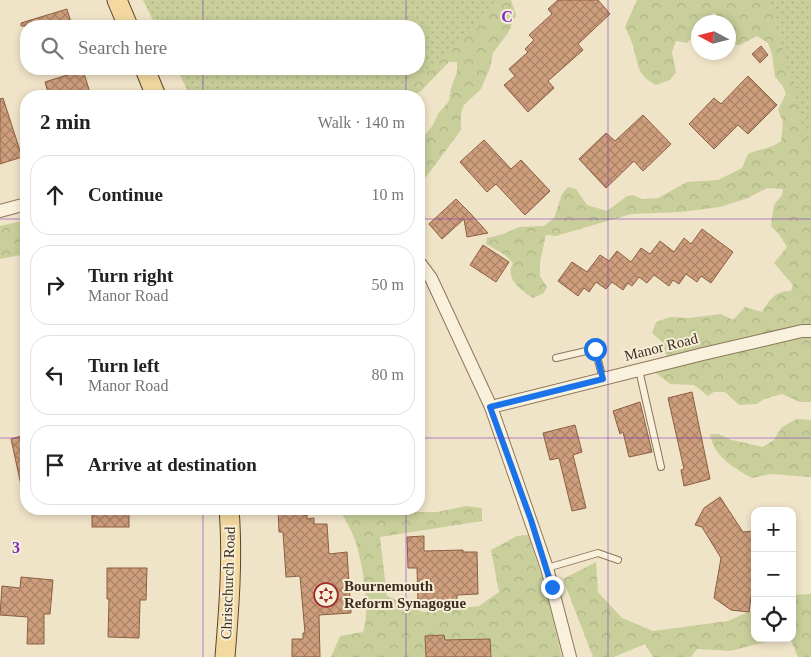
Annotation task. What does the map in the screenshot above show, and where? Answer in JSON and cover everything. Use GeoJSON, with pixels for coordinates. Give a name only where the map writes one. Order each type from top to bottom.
{"type":"FeatureCollection","features":[{"type":"Feature","properties":{"kind":"main road"},"geometry":{"type":"LineString","coordinates":[[117,0],[125,20]]}},
{"type":"Feature","properties":{"kind":"main road"},"geometry":{"type":"LineString","coordinates":[[148,75],[154,90]]}},
{"type":"Feature","properties":{"kind":"main road","name":"Christchurch Road"},"geometry":{"type":"LineString","coordinates":[[225,657],[230,593],[229,515]]}},
{"type":"Feature","properties":{"kind":"street"},"geometry":{"type":"LineString","coordinates":[[0,211],[20,206]]}},
{"type":"Feature","properties":{"kind":"street"},"geometry":{"type":"LineString","coordinates":[[425,270],[431,278],[490,407],[531,520],[570,657]]}},
{"type":"Feature","properties":{"kind":"street","name":"Manor Road"},"geometry":{"type":"LineString","coordinates":[[490,407],[784,335],[811,331]]}},
{"type":"Feature","properties":{"kind":"lane"},"geometry":{"type":"LineString","coordinates":[[556,358],[595,349],[603,379]]}},
{"type":"Feature","properties":{"kind":"lane"},"geometry":{"type":"LineString","coordinates":[[639,370],[661,467]]}},
{"type":"Feature","properties":{"kind":"lane"},"geometry":{"type":"LineString","coordinates":[[546,568],[598,553],[618,560]]}},
{"type":"Feature","properties":{"kind":"green space"},"geometry":{"type":"Polygon","coordinates":[[[143,0],[496,0],[434,65],[425,71],[425,20],[153,20],[143,0]]]}},
{"type":"Feature","properties":{"kind":"green space"},"geometry":{"type":"Polygon","coordinates":[[[447,0],[511,0],[516,15],[508,33],[493,53],[490,68],[481,89],[464,105],[461,113],[461,130],[425,178],[425,135],[449,101],[451,88],[457,72],[457,62],[449,62],[422,90],[333,90],[394,75],[425,75],[425,20],[447,0]]]}},
{"type":"Feature","properties":{"kind":"green space"},"geometry":{"type":"Polygon","coordinates":[[[637,0],[811,0],[811,402],[800,402],[782,394],[764,399],[757,404],[739,405],[725,392],[714,392],[708,396],[694,385],[670,384],[656,373],[660,361],[667,356],[662,342],[652,333],[656,322],[670,317],[689,318],[721,314],[733,320],[745,307],[762,312],[777,294],[791,291],[793,285],[774,263],[787,247],[771,226],[774,205],[782,195],[783,189],[767,188],[748,198],[720,207],[681,212],[631,214],[556,236],[546,235],[540,262],[540,276],[547,287],[544,293],[533,298],[512,279],[511,268],[513,263],[505,255],[486,244],[487,238],[519,227],[544,226],[554,218],[562,194],[568,187],[576,189],[587,205],[607,211],[627,196],[634,195],[641,199],[658,198],[687,182],[718,180],[742,168],[748,154],[773,146],[781,141],[783,122],[778,110],[786,94],[782,85],[775,77],[772,54],[768,43],[757,36],[740,45],[736,45],[736,15],[716,15],[714,12],[712,15],[691,15],[691,39],[687,43],[676,41],[672,52],[676,72],[670,80],[656,85],[645,77],[639,69],[632,43],[625,27],[637,0]]]}},
{"type":"Feature","properties":{"kind":"green space"},"geometry":{"type":"Polygon","coordinates":[[[770,0],[811,0],[811,159],[775,20],[770,0]]]}},
{"type":"Feature","properties":{"kind":"green space"},"geometry":{"type":"Polygon","coordinates":[[[180,75],[418,75],[394,90],[187,90],[180,75]]]}},
{"type":"Feature","properties":{"kind":"green space"},"geometry":{"type":"Polygon","coordinates":[[[20,221],[20,255],[0,259],[0,226],[20,221]]]}},
{"type":"Feature","properties":{"kind":"green space"},"geometry":{"type":"Polygon","coordinates":[[[797,419],[811,420],[811,477],[770,474],[752,478],[720,455],[715,449],[710,434],[718,434],[732,440],[763,447],[774,440],[782,427],[797,419]]]}},
{"type":"Feature","properties":{"kind":"green space"},"geometry":{"type":"Polygon","coordinates":[[[466,506],[482,508],[482,521],[380,537],[387,596],[423,612],[479,606],[499,592],[491,550],[517,536],[528,535],[544,582],[562,657],[331,657],[340,636],[363,632],[366,611],[366,598],[359,556],[353,535],[343,515],[425,515],[425,512],[437,512],[466,506]]]}},
{"type":"Feature","properties":{"kind":"green space"},"geometry":{"type":"Polygon","coordinates":[[[596,562],[598,592],[622,618],[653,631],[728,621],[751,611],[751,642],[766,642],[730,651],[697,649],[691,657],[653,657],[645,644],[614,657],[593,657],[563,579],[596,562]]]}},
{"type":"Feature","properties":{"kind":"green space"},"geometry":{"type":"Polygon","coordinates":[[[811,594],[811,657],[798,657],[792,642],[796,642],[796,595],[811,594]]]}},
{"type":"Feature","properties":{"kind":"building"},"geometry":{"type":"Polygon","coordinates":[[[558,0],[598,0],[610,14],[578,44],[583,50],[548,81],[554,88],[528,112],[504,85],[515,76],[509,69],[528,52],[525,49],[534,40],[529,35],[552,14],[548,9],[558,0]]]}},
{"type":"Feature","properties":{"kind":"building"},"geometry":{"type":"Polygon","coordinates":[[[67,9],[70,20],[31,20],[67,9]]]}},
{"type":"Feature","properties":{"kind":"building"},"geometry":{"type":"Polygon","coordinates":[[[761,46],[768,55],[760,63],[752,54],[761,46]]]}},
{"type":"Feature","properties":{"kind":"building"},"geometry":{"type":"Polygon","coordinates":[[[67,75],[85,75],[89,90],[47,90],[45,82],[67,75]]]}},
{"type":"Feature","properties":{"kind":"building"},"geometry":{"type":"Polygon","coordinates":[[[748,76],[777,105],[748,134],[738,125],[714,149],[689,124],[714,98],[721,104],[748,76]]]}},
{"type":"Feature","properties":{"kind":"building"},"geometry":{"type":"Polygon","coordinates":[[[3,98],[20,151],[20,158],[0,164],[0,99],[3,98]]]}},
{"type":"Feature","properties":{"kind":"building"},"geometry":{"type":"Polygon","coordinates":[[[643,115],[671,144],[643,171],[634,161],[606,188],[579,159],[606,133],[615,141],[643,115]]]}},
{"type":"Feature","properties":{"kind":"building"},"geometry":{"type":"Polygon","coordinates":[[[484,140],[511,169],[521,160],[550,191],[525,215],[496,184],[487,192],[460,162],[484,140]]]}},
{"type":"Feature","properties":{"kind":"building"},"geometry":{"type":"Polygon","coordinates":[[[456,199],[488,233],[467,237],[464,219],[442,239],[429,224],[456,199]]]}},
{"type":"Feature","properties":{"kind":"building"},"geometry":{"type":"Polygon","coordinates":[[[702,229],[733,252],[711,283],[701,276],[697,282],[686,274],[679,284],[673,280],[669,286],[654,275],[647,283],[639,277],[632,286],[628,283],[623,290],[612,282],[606,289],[596,282],[589,292],[584,288],[578,296],[558,281],[572,262],[587,272],[600,255],[609,261],[617,251],[631,262],[641,248],[650,254],[660,241],[674,252],[684,238],[691,244],[702,229]]]}},
{"type":"Feature","properties":{"kind":"building"},"geometry":{"type":"Polygon","coordinates":[[[483,245],[509,262],[496,282],[470,265],[483,245]]]}},
{"type":"Feature","properties":{"kind":"building"},"geometry":{"type":"Polygon","coordinates":[[[692,392],[710,479],[684,486],[681,470],[684,469],[668,398],[692,392]]]}},
{"type":"Feature","properties":{"kind":"building"},"geometry":{"type":"Polygon","coordinates":[[[640,402],[652,452],[629,457],[623,432],[620,434],[613,411],[640,402]]]}},
{"type":"Feature","properties":{"kind":"building"},"geometry":{"type":"Polygon","coordinates":[[[575,425],[582,452],[573,455],[586,508],[572,511],[559,458],[550,460],[543,433],[575,425]]]}},
{"type":"Feature","properties":{"kind":"building"},"geometry":{"type":"Polygon","coordinates":[[[20,436],[20,480],[11,439],[20,436]]]}},
{"type":"Feature","properties":{"kind":"building"},"geometry":{"type":"Polygon","coordinates":[[[720,497],[743,532],[751,531],[751,597],[749,612],[731,610],[714,598],[721,558],[702,527],[695,525],[704,508],[720,497]]]}},
{"type":"Feature","properties":{"kind":"building"},"geometry":{"type":"Polygon","coordinates":[[[92,515],[129,515],[129,527],[92,527],[92,515]]]}},
{"type":"Feature","properties":{"kind":"building"},"geometry":{"type":"Polygon","coordinates":[[[278,515],[307,515],[307,519],[314,518],[314,524],[327,524],[329,554],[347,552],[351,613],[319,615],[320,657],[292,657],[292,639],[303,639],[303,633],[305,633],[300,576],[286,577],[283,532],[279,532],[278,515]]]}},
{"type":"Feature","properties":{"kind":"building"},"geometry":{"type":"Polygon","coordinates":[[[424,536],[424,551],[463,550],[463,552],[477,552],[478,594],[457,595],[457,601],[418,603],[417,568],[408,568],[407,537],[424,536]]]}},
{"type":"Feature","properties":{"kind":"building"},"geometry":{"type":"Polygon","coordinates":[[[107,568],[147,568],[146,600],[140,600],[139,638],[108,637],[109,599],[107,599],[107,568]]]}},
{"type":"Feature","properties":{"kind":"building"},"geometry":{"type":"Polygon","coordinates":[[[21,577],[53,580],[50,614],[44,614],[44,644],[27,644],[28,617],[0,615],[2,586],[20,588],[21,577]]]}},
{"type":"Feature","properties":{"kind":"building"},"geometry":{"type":"Polygon","coordinates":[[[444,635],[445,640],[490,639],[491,657],[426,657],[425,636],[444,635]]]}},
{"type":"Feature","properties":{"kind":"place","name":"Bournemouth Reform Synagogue"},"geometry":{"type":"Point","coordinates":[326,595]}},
{"type":"Feature","properties":{"kind":"route"},"geometry":{"type":"LineString","coordinates":[[552,587],[531,520],[490,407],[603,379],[595,349]]}}]}
